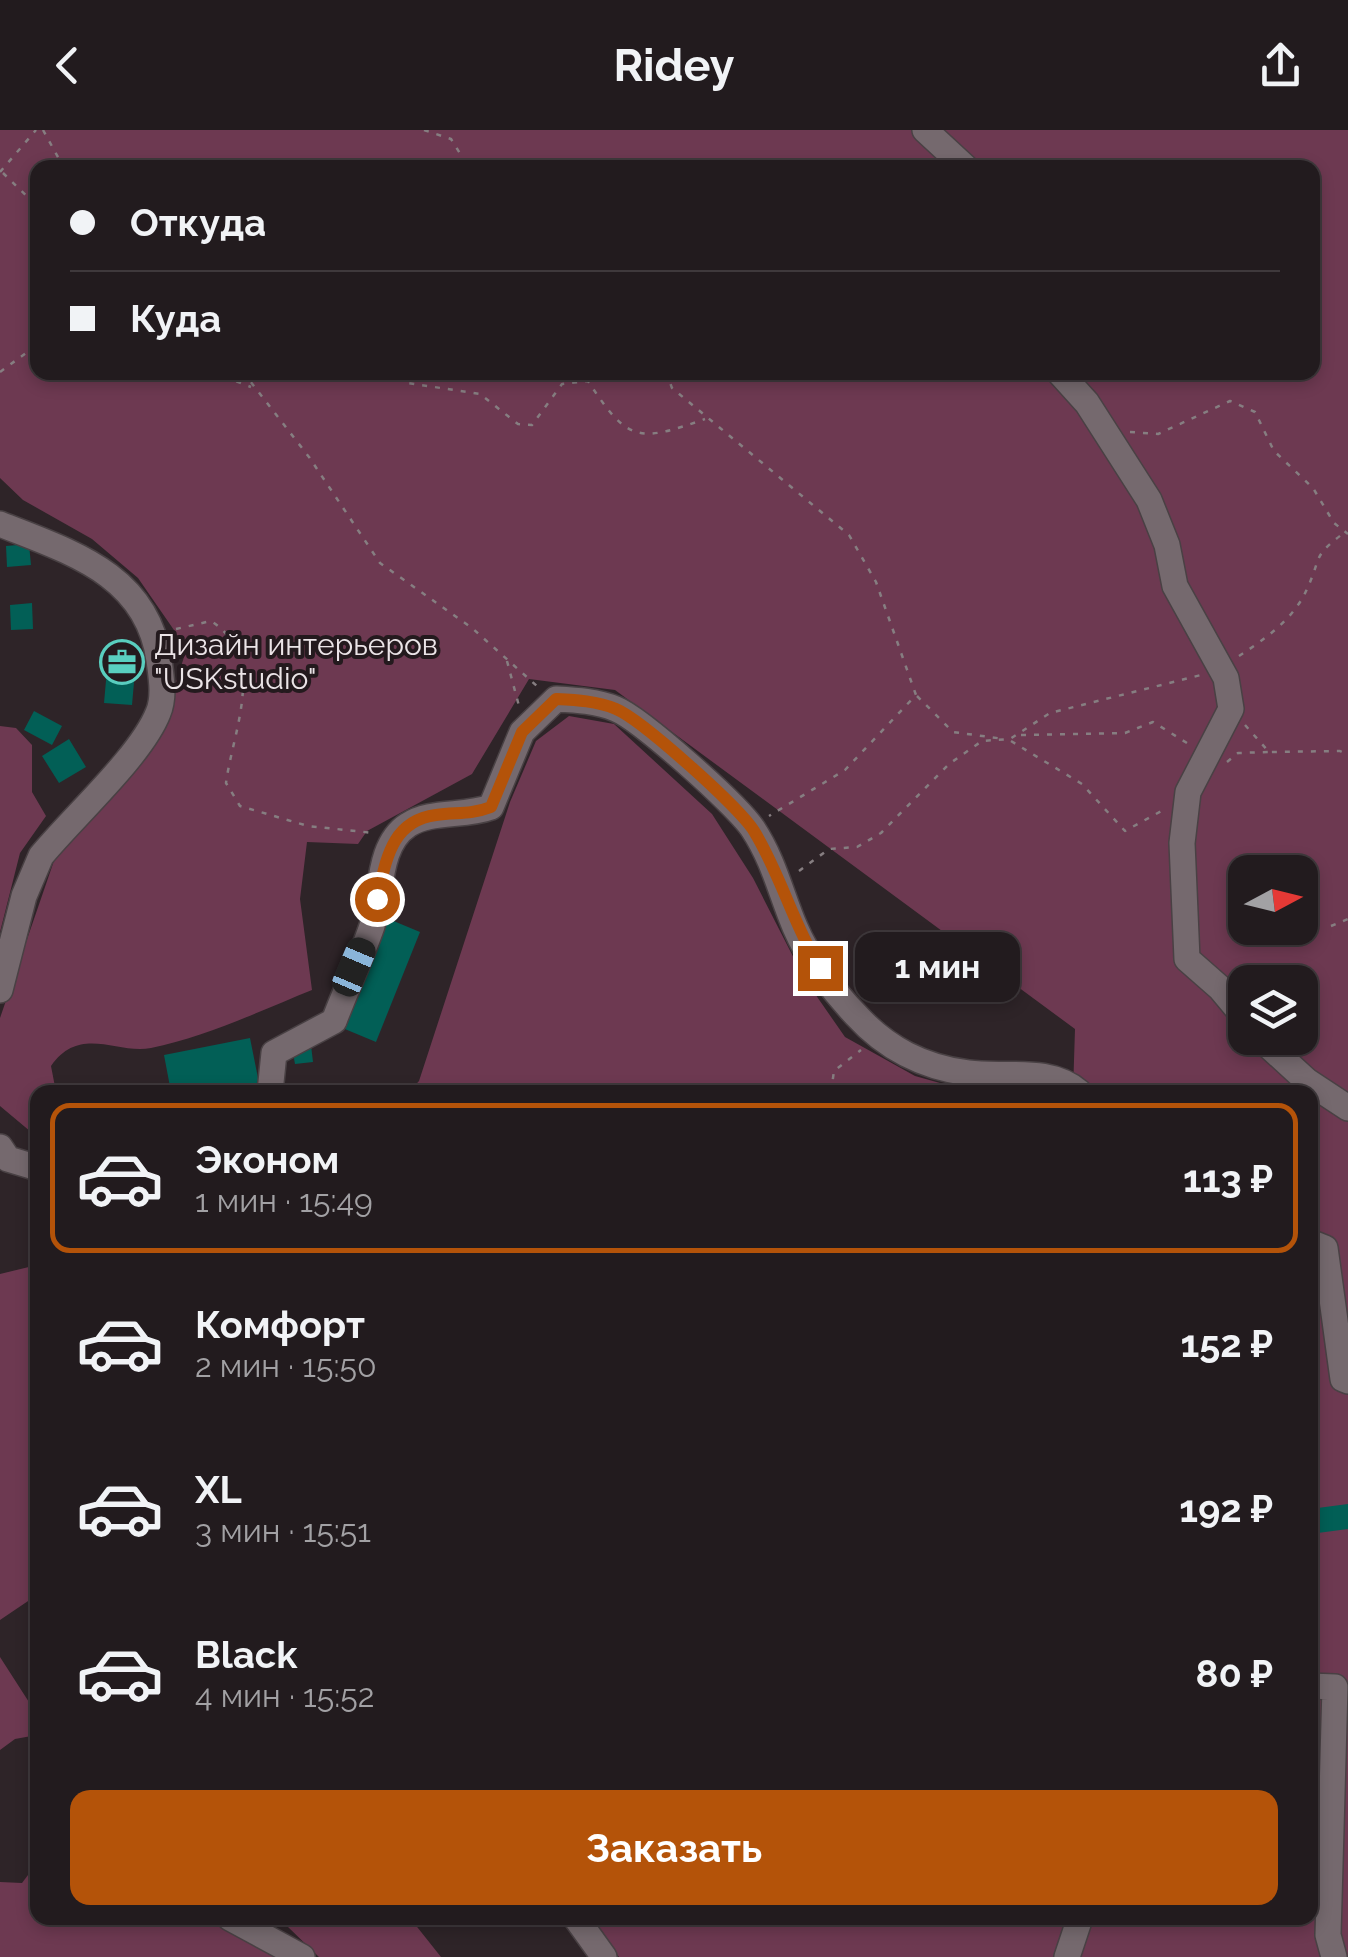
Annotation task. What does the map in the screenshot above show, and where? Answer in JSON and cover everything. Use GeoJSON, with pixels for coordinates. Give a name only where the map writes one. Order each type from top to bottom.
{"type":"FeatureCollection","features":[{"type":"Feature","properties":{"kind":"street"},"geometry":{"type":"LineString","coordinates":[[925,130],[957,160]]}},
{"type":"Feature","properties":{"kind":"street"},"geometry":{"type":"LineString","coordinates":[[1066,380],[1087,403],[1149,500],[1167,545],[1175,586],[1220,667],[1231,709],[1220,753],[1188,792],[1182,844],[1187,960],[1228,998]]}},
{"type":"Feature","properties":{"kind":"street"},"geometry":{"type":"LineString","coordinates":[[0,524],[107,571],[129,590],[156,637],[162,682],[159,712],[138,744],[41,856],[24,896],[0,990]]}},
{"type":"Feature","properties":{"kind":"street"},"geometry":{"type":"LineString","coordinates":[[271,1085],[274,1053],[334,1021],[373,924],[392,840],[408,824],[435,815],[468,816],[491,807],[522,732],[556,699],[618,710],[657,737],[752,826],[784,886],[795,928],[820,968],[878,1038],[908,1059],[970,1073],[1019,1073],[1070,1085]]}},
{"type":"Feature","properties":{"kind":"street"},"geometry":{"type":"LineString","coordinates":[[1279,1055],[1314,1085]]}},
{"type":"Feature","properties":{"kind":"street"},"geometry":{"type":"LineString","coordinates":[[1318,1088],[1348,1108]]}},
{"type":"Feature","properties":{"kind":"street"},"geometry":{"type":"LineString","coordinates":[[0,1147],[8,1159],[30,1166]]}},
{"type":"Feature","properties":{"kind":"street"},"geometry":{"type":"LineString","coordinates":[[1318,1245],[1325,1248],[1344,1378],[1348,1381]]}},
{"type":"Feature","properties":{"kind":"street"},"geometry":{"type":"LineString","coordinates":[[1331,1685],[1328,1934],[1334,1957]]}},
{"type":"Feature","properties":{"kind":"street"},"geometry":{"type":"LineString","coordinates":[[243,1925],[302,1957]]}},
{"type":"Feature","properties":{"kind":"street"},"geometry":{"type":"LineString","coordinates":[[581,1925],[604,1957]]}},
{"type":"Feature","properties":{"kind":"street"},"geometry":{"type":"LineString","coordinates":[[1068,1957],[1078,1925]]}},
{"type":"Feature","properties":{"kind":"path"},"geometry":{"type":"LineString","coordinates":[[30,199],[0,171],[36,130]]}},
{"type":"Feature","properties":{"kind":"path"},"geometry":{"type":"LineString","coordinates":[[43,130],[60,160]]}},
{"type":"Feature","properties":{"kind":"path"},"geometry":{"type":"LineString","coordinates":[[424,130],[451,139],[464,160]]}},
{"type":"Feature","properties":{"kind":"path"},"geometry":{"type":"LineString","coordinates":[[0,372],[30,353]]}},
{"type":"Feature","properties":{"kind":"path"},"geometry":{"type":"LineString","coordinates":[[232,380],[252,388]]}},
{"type":"Feature","properties":{"kind":"path"},"geometry":{"type":"LineString","coordinates":[[247,380],[309,457],[380,563],[472,628],[556,699]]}},
{"type":"Feature","properties":{"kind":"path"},"geometry":{"type":"LineString","coordinates":[[407,380],[480,394],[518,424],[532,425],[562,384],[588,381],[616,423],[635,432],[658,435],[706,418]]}},
{"type":"Feature","properties":{"kind":"path"},"geometry":{"type":"LineString","coordinates":[[669,380],[672,388],[706,418],[849,536],[876,582],[916,695],[953,732],[1010,739],[1082,784],[1125,831],[1188,792]]}},
{"type":"Feature","properties":{"kind":"path"},"geometry":{"type":"LineString","coordinates":[[784,886],[829,848],[857,847],[881,833],[949,764],[982,741],[1010,739],[1050,713],[1220,667],[1279,629],[1307,592],[1316,554],[1347,533],[1334,523],[1312,488],[1274,451],[1255,412],[1230,402],[1158,434],[1103,430]]}},
{"type":"Feature","properties":{"kind":"path"},"geometry":{"type":"LineString","coordinates":[[156,637],[189,623],[210,621],[235,646],[243,664],[242,710],[226,783],[240,806],[308,826],[367,831],[392,840]]}},
{"type":"Feature","properties":{"kind":"path"},"geometry":{"type":"LineString","coordinates":[[506,659],[522,732]]}},
{"type":"Feature","properties":{"kind":"path"},"geometry":{"type":"LineString","coordinates":[[752,826],[845,770],[916,695]]}},
{"type":"Feature","properties":{"kind":"path"},"geometry":{"type":"LineString","coordinates":[[1231,709],[1270,752]]}},
{"type":"Feature","properties":{"kind":"path"},"geometry":{"type":"LineString","coordinates":[[1016,736],[1124,733],[1152,722],[1162,724],[1182,742],[1220,753],[1340,750],[1348,755]]}},
{"type":"Feature","properties":{"kind":"path"},"geometry":{"type":"LineString","coordinates":[[1331,926],[1348,919]]}},
{"type":"Feature","properties":{"kind":"path"},"geometry":{"type":"LineString","coordinates":[[832,1085],[834,1071],[878,1038]]}},
{"type":"Feature","properties":{"kind":"shaded area"},"geometry":{"type":"Polygon","coordinates":[[[0,130],[1348,130],[1348,1957],[619,1957],[596,1925],[1318,1925],[1318,1085],[1073,1085],[1075,1029],[615,690],[529,679],[472,774],[367,831],[358,844],[307,842],[300,899],[312,990],[232,1023],[151,1048],[74,1046],[51,1066],[55,1085],[30,1085],[30,1131],[0,1106],[0,1018],[57,852],[167,711],[184,657],[176,633],[138,578],[92,539],[23,500],[0,478],[0,130]]]}},
{"type":"Feature","properties":{"kind":"shaded area"},"geometry":{"type":"Polygon","coordinates":[[[569,716],[614,724],[712,814],[753,878],[804,978],[845,1037],[915,1076],[947,1085],[415,1085],[510,802],[536,741],[569,716]]]}},
{"type":"Feature","properties":{"kind":"shaded area"},"geometry":{"type":"Polygon","coordinates":[[[0,726],[16,728],[32,745],[32,792],[46,816],[20,853],[0,932],[0,726]]]}},
{"type":"Feature","properties":{"kind":"shaded area"},"geometry":{"type":"Polygon","coordinates":[[[30,1267],[30,1600],[0,1620],[0,1274],[30,1267]]]}},
{"type":"Feature","properties":{"kind":"shaded area"},"geometry":{"type":"Polygon","coordinates":[[[0,1657],[30,1704],[30,1736],[15,1739],[0,1750],[0,1657]]]}},
{"type":"Feature","properties":{"kind":"shaded area"},"geometry":{"type":"Polygon","coordinates":[[[30,1872],[30,1925],[222,1925],[293,1957],[0,1957],[0,1882],[22,1883],[30,1872]]]}},
{"type":"Feature","properties":{"kind":"shaded area"},"geometry":{"type":"Polygon","coordinates":[[[283,1925],[416,1925],[441,1957],[319,1957],[283,1925]]]}},
{"type":"Feature","properties":{"kind":"building"},"geometry":{"type":"Polygon","coordinates":[[[29,544],[31,565],[7,567],[6,546],[29,544]]]}},
{"type":"Feature","properties":{"kind":"building"},"geometry":{"type":"Polygon","coordinates":[[[32,603],[33,629],[11,630],[10,605],[32,603]]]}},
{"type":"Feature","properties":{"kind":"building"},"geometry":{"type":"Polygon","coordinates":[[[108,658],[136,660],[132,705],[104,703],[108,658]]]}},
{"type":"Feature","properties":{"kind":"building"},"geometry":{"type":"Polygon","coordinates":[[[34,711],[62,726],[52,745],[24,730],[34,711]]]}},
{"type":"Feature","properties":{"kind":"building"},"geometry":{"type":"Polygon","coordinates":[[[69,739],[86,767],[59,783],[42,756],[69,739]]]}},
{"type":"Feature","properties":{"kind":"building"},"geometry":{"type":"Polygon","coordinates":[[[384,917],[420,932],[376,1042],[340,1027],[384,917]]]}},
{"type":"Feature","properties":{"kind":"building"},"geometry":{"type":"Polygon","coordinates":[[[250,1038],[259,1083],[170,1085],[164,1055],[250,1038]]]}},
{"type":"Feature","properties":{"kind":"building"},"geometry":{"type":"Polygon","coordinates":[[[311,1045],[313,1062],[295,1064],[292,1048],[311,1045]]]}},
{"type":"Feature","properties":{"kind":"building"},"geometry":{"type":"Polygon","coordinates":[[[1348,1504],[1348,1529],[1318,1533],[1318,1508],[1348,1504]]]}},
{"type":"Feature","properties":{"kind":"place","name":"Дизайн интерьеров \"USKstudio\""},"geometry":{"type":"Point","coordinates":[122,662]}},
{"type":"Feature","properties":{"kind":"route"},"geometry":{"type":"LineString","coordinates":[[377,899],[392,840],[408,824],[435,815],[468,816],[491,807],[502,785],[508,757],[522,732],[556,699],[583,700],[618,710],[657,737],[752,826],[784,886],[795,928],[820,968]]}}]}
